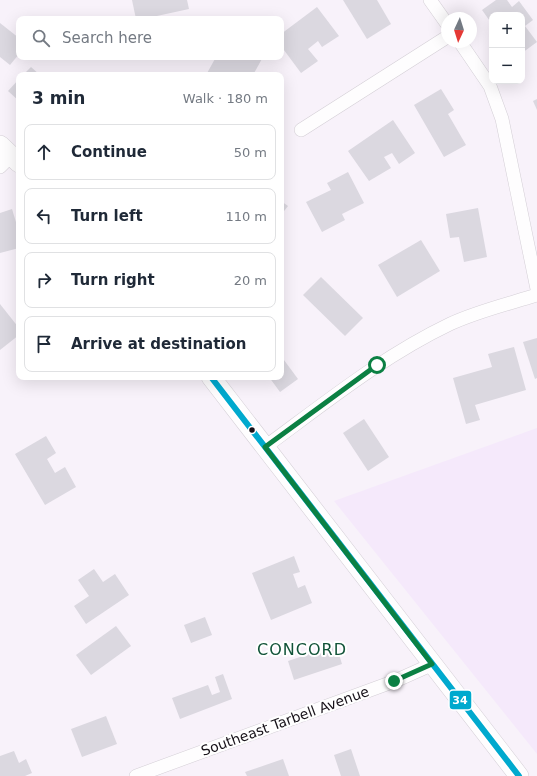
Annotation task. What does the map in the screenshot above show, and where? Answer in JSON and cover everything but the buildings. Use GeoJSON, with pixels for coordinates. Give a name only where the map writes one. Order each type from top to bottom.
{"type":"FeatureCollection","features":[{"type":"Feature","properties":{"kind":"street"},"geometry":{"type":"LineString","coordinates":[[430,0],[441,16]]}},
{"type":"Feature","properties":{"kind":"street"},"geometry":{"type":"LineString","coordinates":[[301,130],[441,41]]}},
{"type":"Feature","properties":{"kind":"street"},"geometry":{"type":"LineString","coordinates":[[464,48],[490,86],[502,118],[537,289]]}},
{"type":"Feature","properties":{"kind":"street"},"geometry":{"type":"LineString","coordinates":[[265,447],[377,365],[410,345],[474,314],[496,306],[537,295]]}},
{"type":"Feature","properties":{"kind":"street"},"geometry":{"type":"LineString","coordinates":[[213,380],[519,776]]}},
{"type":"Feature","properties":{"kind":"street","name":"Southeast Tarbell Avenue"},"geometry":{"type":"LineString","coordinates":[[136,776],[394,681],[432,664]]}},
{"type":"Feature","properties":{"kind":"shaded area"},"geometry":{"type":"Polygon","coordinates":[[[537,428],[537,754],[334,501],[537,428]]]}},
{"type":"Feature","properties":{"kind":"transit line","name":"34"},"geometry":{"type":"LineString","coordinates":[[213,380],[519,776]]}},
{"type":"Feature","properties":{"kind":"district","name":"CONCORD"},"geometry":{"type":"Point","coordinates":[302,649]}},
{"type":"Feature","properties":{"kind":"route"},"geometry":{"type":"LineString","coordinates":[[377,365],[265,447],[432,664],[394,681]]}}]}
